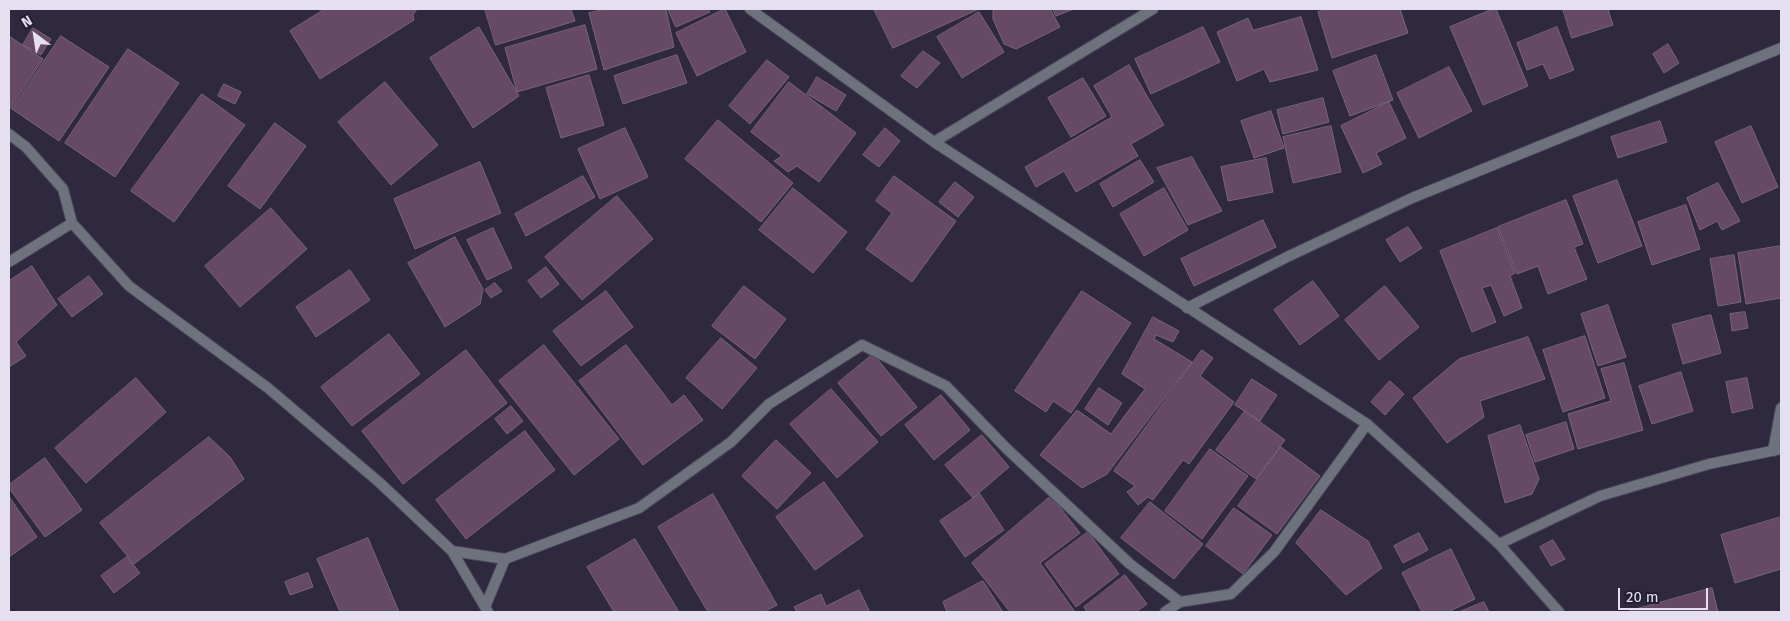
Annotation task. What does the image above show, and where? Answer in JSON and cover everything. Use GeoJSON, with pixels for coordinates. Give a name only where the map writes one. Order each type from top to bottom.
{"type":"FeatureCollection","features":[{"type":"Feature","properties":{"kind":"street"},"geometry":{"type":"LineString","coordinates":[[750,9],[934,142],[1367,424],[1499,544],[1559,612]]}},
{"type":"Feature","properties":{"kind":"street"},"geometry":{"type":"LineString","coordinates":[[934,142],[1153,9]]}},
{"type":"Feature","properties":{"kind":"street"},"geometry":{"type":"LineString","coordinates":[[1187,308],[1287,257],[1412,198],[1781,48]]}},
{"type":"Feature","properties":{"kind":"street"},"geometry":{"type":"LineString","coordinates":[[9,134],[26,147],[63,189],[72,223],[129,286],[268,388],[380,483],[452,551],[484,610]]}},
{"type":"Feature","properties":{"kind":"street"},"geometry":{"type":"LineString","coordinates":[[9,262],[72,223]]}},
{"type":"Feature","properties":{"kind":"street"},"geometry":{"type":"LineString","coordinates":[[452,551],[505,559],[639,508],[731,442],[769,404],[862,345],[946,386],[1006,449],[1130,564],[1180,602]]}},
{"type":"Feature","properties":{"kind":"street"},"geometry":{"type":"LineString","coordinates":[[1499,544],[1600,496],[1709,464],[1777,450],[1781,408]]}},
{"type":"Feature","properties":{"kind":"street"},"geometry":{"type":"LineString","coordinates":[[1165,612],[1180,602],[1232,594],[1274,552],[1367,424]]}},
{"type":"Feature","properties":{"kind":"street"},"geometry":{"type":"LineString","coordinates":[[484,610],[505,559]]}},
{"type":"Feature","properties":{"kind":"building"},"geometry":{"type":"Polygon","coordinates":[[[325,9],[417,9],[413,15],[414,20],[320,79],[290,31],[325,9]]]}},
{"type":"Feature","properties":{"kind":"building"},"geometry":{"type":"Polygon","coordinates":[[[485,9],[571,9],[575,21],[496,45],[485,9]]]}},
{"type":"Feature","properties":{"kind":"building"},"geometry":{"type":"Polygon","coordinates":[[[607,9],[666,9],[674,47],[604,70],[589,13],[607,9]]]}},
{"type":"Feature","properties":{"kind":"building"},"geometry":{"type":"Polygon","coordinates":[[[668,9],[708,9],[710,12],[676,27],[668,9]]]}},
{"type":"Feature","properties":{"kind":"building"},"geometry":{"type":"Polygon","coordinates":[[[725,9],[746,52],[697,76],[676,33],[725,9]]]}},
{"type":"Feature","properties":{"kind":"building"},"geometry":{"type":"Polygon","coordinates":[[[874,9],[979,9],[893,48],[874,9]]]}},
{"type":"Feature","properties":{"kind":"building"},"geometry":{"type":"Polygon","coordinates":[[[996,9],[1050,9],[1060,27],[1016,49],[1004,44],[993,19],[993,11],[996,9]]]}},
{"type":"Feature","properties":{"kind":"building"},"geometry":{"type":"Polygon","coordinates":[[[1053,9],[1074,9],[1056,16],[1053,9]]]}},
{"type":"Feature","properties":{"kind":"building"},"geometry":{"type":"Polygon","coordinates":[[[1328,9],[1400,9],[1408,33],[1332,58],[1318,12],[1328,9]]]}},
{"type":"Feature","properties":{"kind":"building"},"geometry":{"type":"Polygon","coordinates":[[[1496,9],[1528,86],[1483,105],[1450,27],[1496,9]]]}},
{"type":"Feature","properties":{"kind":"building"},"geometry":{"type":"Polygon","coordinates":[[[1563,9],[1608,9],[1613,25],[1572,38],[1563,9]]]}},
{"type":"Feature","properties":{"kind":"building"},"geometry":{"type":"Polygon","coordinates":[[[979,12],[1004,52],[962,78],[937,37],[979,12]]]}},
{"type":"Feature","properties":{"kind":"building"},"geometry":{"type":"Polygon","coordinates":[[[1301,17],[1318,70],[1270,82],[1264,69],[1237,81],[1217,32],[1248,18],[1253,30],[1301,17]]]}},
{"type":"Feature","properties":{"kind":"building"},"geometry":{"type":"Polygon","coordinates":[[[585,25],[597,69],[517,92],[505,48],[585,25]]]}},
{"type":"Feature","properties":{"kind":"building"},"geometry":{"type":"Polygon","coordinates":[[[479,27],[519,96],[473,128],[430,58],[479,27]]]}},
{"type":"Feature","properties":{"kind":"building"},"geometry":{"type":"Polygon","coordinates":[[[1203,27],[1220,62],[1151,94],[1135,59],[1203,27]]]}},
{"type":"Feature","properties":{"kind":"building"},"geometry":{"type":"Polygon","coordinates":[[[1557,27],[1574,70],[1550,79],[1543,64],[1527,70],[1517,43],[1557,27]]]}},
{"type":"Feature","properties":{"kind":"building"},"geometry":{"type":"Polygon","coordinates":[[[33,28],[51,39],[41,55],[23,45],[33,28]]]}},
{"type":"Feature","properties":{"kind":"building"},"geometry":{"type":"Polygon","coordinates":[[[9,36],[43,59],[9,110],[9,36]]]}},
{"type":"Feature","properties":{"kind":"building"},"geometry":{"type":"Polygon","coordinates":[[[61,36],[109,67],[59,141],[12,109],[61,36]]]}},
{"type":"Feature","properties":{"kind":"building"},"geometry":{"type":"Polygon","coordinates":[[[1668,44],[1679,63],[1664,73],[1653,54],[1668,44]]]}},
{"type":"Feature","properties":{"kind":"building"},"geometry":{"type":"Polygon","coordinates":[[[128,49],[179,83],[115,177],[65,143],[128,49]]]}},
{"type":"Feature","properties":{"kind":"building"},"geometry":{"type":"Polygon","coordinates":[[[923,51],[940,63],[917,88],[901,76],[923,51]]]}},
{"type":"Feature","properties":{"kind":"building"},"geometry":{"type":"Polygon","coordinates":[[[677,55],[687,83],[623,104],[614,76],[677,55]]]}},
{"type":"Feature","properties":{"kind":"building"},"geometry":{"type":"Polygon","coordinates":[[[1376,55],[1393,100],[1350,116],[1333,71],[1376,55]]]}},
{"type":"Feature","properties":{"kind":"building"},"geometry":{"type":"Polygon","coordinates":[[[767,60],[789,77],[750,124],[729,106],[767,60]]]}},
{"type":"Feature","properties":{"kind":"building"},"geometry":{"type":"Polygon","coordinates":[[[1129,65],[1164,125],[1131,144],[1138,156],[1076,192],[1064,171],[1036,187],[1025,167],[1112,117],[1094,86],[1129,65]]]}},
{"type":"Feature","properties":{"kind":"building"},"geometry":{"type":"Polygon","coordinates":[[[1449,67],[1472,111],[1419,138],[1397,93],[1449,67]]]}},
{"type":"Feature","properties":{"kind":"building"},"geometry":{"type":"Polygon","coordinates":[[[589,75],[604,125],[561,138],[546,88],[589,75]]]}},
{"type":"Feature","properties":{"kind":"building"},"geometry":{"type":"Polygon","coordinates":[[[817,77],[846,95],[836,111],[807,94],[817,77]]]}},
{"type":"Feature","properties":{"kind":"building"},"geometry":{"type":"Polygon","coordinates":[[[1083,78],[1106,116],[1071,137],[1048,98],[1083,78]]]}},
{"type":"Feature","properties":{"kind":"building"},"geometry":{"type":"Polygon","coordinates":[[[385,82],[438,145],[391,185],[338,122],[385,82]]]}},
{"type":"Feature","properties":{"kind":"building"},"geometry":{"type":"Polygon","coordinates":[[[789,82],[856,133],[819,182],[797,166],[788,172],[774,161],[782,156],[751,132],[789,82]]]}},
{"type":"Feature","properties":{"kind":"building"},"geometry":{"type":"Polygon","coordinates":[[[224,84],[241,92],[235,104],[218,96],[224,84]]]}},
{"type":"Feature","properties":{"kind":"building"},"geometry":{"type":"Polygon","coordinates":[[[202,94],[245,125],[174,222],[131,191],[202,94]]]}},
{"type":"Feature","properties":{"kind":"building"},"geometry":{"type":"Polygon","coordinates":[[[1323,98],[1329,122],[1283,134],[1277,110],[1323,98]]]}},
{"type":"Feature","properties":{"kind":"building"},"geometry":{"type":"Polygon","coordinates":[[[1389,102],[1406,138],[1376,153],[1382,164],[1363,173],[1341,126],[1389,102]]]}},
{"type":"Feature","properties":{"kind":"building"},"geometry":{"type":"Polygon","coordinates":[[[1271,111],[1284,148],[1254,158],[1241,121],[1271,111]]]}},
{"type":"Feature","properties":{"kind":"building"},"geometry":{"type":"Polygon","coordinates":[[[718,120],[793,183],[761,222],[685,159],[718,120]]]}},
{"type":"Feature","properties":{"kind":"building"},"geometry":{"type":"Polygon","coordinates":[[[1660,121],[1667,142],[1618,158],[1611,137],[1660,121]]]}},
{"type":"Feature","properties":{"kind":"building"},"geometry":{"type":"Polygon","coordinates":[[[275,123],[306,146],[260,209],[228,186],[275,123]]]}},
{"type":"Feature","properties":{"kind":"building"},"geometry":{"type":"Polygon","coordinates":[[[1331,126],[1341,172],[1293,183],[1283,137],[1331,126]]]}},
{"type":"Feature","properties":{"kind":"building"},"geometry":{"type":"Polygon","coordinates":[[[1751,126],[1778,187],[1742,203],[1715,142],[1751,126]]]}},
{"type":"Feature","properties":{"kind":"building"},"geometry":{"type":"Polygon","coordinates":[[[625,128],[648,177],[600,199],[578,149],[625,128]]]}},
{"type":"Feature","properties":{"kind":"building"},"geometry":{"type":"Polygon","coordinates":[[[885,128],[900,141],[879,167],[863,155],[885,128]]]}},
{"type":"Feature","properties":{"kind":"building"},"geometry":{"type":"Polygon","coordinates":[[[1192,157],[1222,211],[1188,225],[1157,168],[1192,157]]]}},
{"type":"Feature","properties":{"kind":"building"},"geometry":{"type":"Polygon","coordinates":[[[1266,158],[1273,192],[1228,201],[1221,167],[1266,158]]]}},
{"type":"Feature","properties":{"kind":"building"},"geometry":{"type":"Polygon","coordinates":[[[1140,160],[1154,182],[1113,207],[1100,184],[1140,160]]]}},
{"type":"Feature","properties":{"kind":"building"},"geometry":{"type":"Polygon","coordinates":[[[480,162],[501,213],[415,249],[394,199],[480,162]]]}},
{"type":"Feature","properties":{"kind":"building"},"geometry":{"type":"Polygon","coordinates":[[[583,176],[595,197],[526,236],[515,214],[583,176]]]}},
{"type":"Feature","properties":{"kind":"building"},"geometry":{"type":"Polygon","coordinates":[[[894,176],[956,221],[912,282],[866,249],[892,213],[876,201],[894,176]]]}},
{"type":"Feature","properties":{"kind":"building"},"geometry":{"type":"Polygon","coordinates":[[[1617,180],[1642,246],[1598,263],[1573,196],[1617,180]]]}},
{"type":"Feature","properties":{"kind":"building"},"geometry":{"type":"Polygon","coordinates":[[[955,182],[974,197],[958,217],[939,202],[955,182]]]}},
{"type":"Feature","properties":{"kind":"building"},"geometry":{"type":"Polygon","coordinates":[[[1718,183],[1740,221],[1722,230],[1717,221],[1700,230],[1687,198],[1718,183]]]}},
{"type":"Feature","properties":{"kind":"building"},"geometry":{"type":"Polygon","coordinates":[[[793,188],[847,232],[813,273],[759,230],[793,188]]]}},
{"type":"Feature","properties":{"kind":"building"},"geometry":{"type":"Polygon","coordinates":[[[1164,188],[1188,230],[1144,256],[1120,214],[1164,188]]]}},
{"type":"Feature","properties":{"kind":"building"},"geometry":{"type":"Polygon","coordinates":[[[617,196],[653,239],[582,300],[545,257],[617,196]]]}},
{"type":"Feature","properties":{"kind":"building"},"geometry":{"type":"Polygon","coordinates":[[[1566,200],[1583,244],[1574,247],[1587,279],[1548,294],[1538,266],[1517,274],[1498,227],[1566,200]]]}},
{"type":"Feature","properties":{"kind":"building"},"geometry":{"type":"Polygon","coordinates":[[[1686,205],[1700,249],[1652,265],[1638,222],[1686,205]]]}},
{"type":"Feature","properties":{"kind":"building"},"geometry":{"type":"Polygon","coordinates":[[[271,208],[307,249],[240,307],[205,266],[271,208]]]}},
{"type":"Feature","properties":{"kind":"building"},"geometry":{"type":"Polygon","coordinates":[[[1263,220],[1276,247],[1194,286],[1181,259],[1263,220]]]}},
{"type":"Feature","properties":{"kind":"building"},"geometry":{"type":"Polygon","coordinates":[[[1408,227],[1422,248],[1400,262],[1386,240],[1408,227]]]}},
{"type":"Feature","properties":{"kind":"building"},"geometry":{"type":"Polygon","coordinates":[[[493,228],[512,268],[487,280],[467,240],[493,228]]]}},
{"type":"Feature","properties":{"kind":"building"},"geometry":{"type":"Polygon","coordinates":[[[1497,228],[1515,273],[1510,276],[1522,308],[1504,316],[1491,285],[1482,288],[1496,322],[1472,332],[1440,251],[1497,228]]]}},
{"type":"Feature","properties":{"kind":"building"},"geometry":{"type":"Polygon","coordinates":[[[455,237],[483,289],[480,304],[445,327],[408,263],[455,237]]]}},
{"type":"Feature","properties":{"kind":"building"},"geometry":{"type":"Polygon","coordinates":[[[1781,246],[1781,298],[1746,304],[1738,253],[1781,246]]]}},
{"type":"Feature","properties":{"kind":"building"},"geometry":{"type":"Polygon","coordinates":[[[1734,255],[1741,302],[1718,306],[1710,259],[1734,255]]]}},
{"type":"Feature","properties":{"kind":"building"},"geometry":{"type":"Polygon","coordinates":[[[32,266],[57,305],[16,342],[26,356],[9,367],[9,281],[32,266]]]}},
{"type":"Feature","properties":{"kind":"building"},"geometry":{"type":"Polygon","coordinates":[[[546,267],[559,284],[541,298],[528,281],[546,267]]]}},
{"type":"Feature","properties":{"kind":"building"},"geometry":{"type":"Polygon","coordinates":[[[350,270],[370,300],[316,337],[296,307],[350,270]]]}},
{"type":"Feature","properties":{"kind":"building"},"geometry":{"type":"Polygon","coordinates":[[[89,276],[103,294],[72,317],[58,299],[89,276]]]}},
{"type":"Feature","properties":{"kind":"building"},"geometry":{"type":"Polygon","coordinates":[[[1313,281],[1339,316],[1300,345],[1274,310],[1313,281]]]}},
{"type":"Feature","properties":{"kind":"building"},"geometry":{"type":"Polygon","coordinates":[[[495,283],[502,291],[491,298],[485,290],[495,283]]]}},
{"type":"Feature","properties":{"kind":"building"},"geometry":{"type":"Polygon","coordinates":[[[744,286],[786,319],[755,359],[712,326],[744,286]]]}},
{"type":"Feature","properties":{"kind":"building"},"geometry":{"type":"Polygon","coordinates":[[[1385,286],[1419,327],[1379,360],[1345,320],[1385,286]]]}},
{"type":"Feature","properties":{"kind":"building"},"geometry":{"type":"Polygon","coordinates":[[[606,291],[633,327],[581,366],[553,331],[606,291]]]}},
{"type":"Feature","properties":{"kind":"building"},"geometry":{"type":"Polygon","coordinates":[[[1082,291],[1131,323],[1071,413],[1053,401],[1046,412],[1015,391],[1082,291]]]}},
{"type":"Feature","properties":{"kind":"building"},"geometry":{"type":"Polygon","coordinates":[[[1608,305],[1626,357],[1598,366],[1581,314],[1608,305]]]}},
{"type":"Feature","properties":{"kind":"building"},"geometry":{"type":"Polygon","coordinates":[[[1745,312],[1748,328],[1732,331],[1730,314],[1745,312]]]}},
{"type":"Feature","properties":{"kind":"building"},"geometry":{"type":"Polygon","coordinates":[[[1711,315],[1721,353],[1683,364],[1672,325],[1711,315]]]}},
{"type":"Feature","properties":{"kind":"building"},"geometry":{"type":"Polygon","coordinates":[[[1153,317],[1179,331],[1173,342],[1156,335],[1154,339],[1192,362],[1107,474],[1082,488],[1040,455],[1077,410],[1111,434],[1145,389],[1122,374],[1153,317]]]}},
{"type":"Feature","properties":{"kind":"building"},"geometry":{"type":"Polygon","coordinates":[[[389,334],[420,374],[352,426],[321,387],[389,334]]]}},
{"type":"Feature","properties":{"kind":"building"},"geometry":{"type":"Polygon","coordinates":[[[1585,336],[1605,398],[1563,412],[1543,350],[1585,336]]]}},
{"type":"Feature","properties":{"kind":"building"},"geometry":{"type":"Polygon","coordinates":[[[1528,337],[1545,379],[1480,401],[1484,417],[1447,443],[1413,398],[1459,359],[1528,337]]]}},
{"type":"Feature","properties":{"kind":"building"},"geometry":{"type":"Polygon","coordinates":[[[721,338],[757,368],[722,409],[686,378],[721,338]]]}},
{"type":"Feature","properties":{"kind":"building"},"geometry":{"type":"Polygon","coordinates":[[[544,345],[619,439],[574,475],[499,381],[544,345]]]}},
{"type":"Feature","properties":{"kind":"building"},"geometry":{"type":"Polygon","coordinates":[[[626,345],[672,405],[684,395],[703,420],[643,465],[579,381],[626,345]]]}},
{"type":"Feature","properties":{"kind":"building"},"geometry":{"type":"Polygon","coordinates":[[[466,350],[507,403],[403,484],[362,431],[466,350]]]}},
{"type":"Feature","properties":{"kind":"building"},"geometry":{"type":"Polygon","coordinates":[[[1202,350],[1213,358],[1200,376],[1234,402],[1189,464],[1183,460],[1153,500],[1148,497],[1138,505],[1127,492],[1135,486],[1114,471],[1202,350]]]}},
{"type":"Feature","properties":{"kind":"building"},"geometry":{"type":"Polygon","coordinates":[[[873,354],[917,407],[881,436],[838,383],[873,354]]]}},
{"type":"Feature","properties":{"kind":"building"},"geometry":{"type":"Polygon","coordinates":[[[1624,363],[1643,430],[1578,449],[1568,414],[1611,401],[1601,369],[1624,363]]]}},
{"type":"Feature","properties":{"kind":"building"},"geometry":{"type":"Polygon","coordinates":[[[1681,372],[1693,411],[1652,424],[1639,386],[1681,372]]]}},
{"type":"Feature","properties":{"kind":"building"},"geometry":{"type":"Polygon","coordinates":[[[136,378],[166,412],[86,483],[55,448],[136,378]]]}},
{"type":"Feature","properties":{"kind":"building"},"geometry":{"type":"Polygon","coordinates":[[[1747,378],[1753,408],[1732,413],[1726,382],[1747,378]]]}},
{"type":"Feature","properties":{"kind":"building"},"geometry":{"type":"Polygon","coordinates":[[[1252,379],[1277,395],[1260,421],[1235,405],[1252,379]]]}},
{"type":"Feature","properties":{"kind":"building"},"geometry":{"type":"Polygon","coordinates":[[[1390,381],[1404,394],[1385,415],[1371,402],[1390,381]]]}},
{"type":"Feature","properties":{"kind":"building"},"geometry":{"type":"Polygon","coordinates":[[[1099,388],[1122,403],[1108,425],[1085,409],[1099,388]]]}},
{"type":"Feature","properties":{"kind":"building"},"geometry":{"type":"Polygon","coordinates":[[[831,389],[878,442],[837,478],[790,424],[831,389]]]}},
{"type":"Feature","properties":{"kind":"building"},"geometry":{"type":"Polygon","coordinates":[[[941,395],[970,430],[934,460],[905,425],[941,395]]]}},
{"type":"Feature","properties":{"kind":"building"},"geometry":{"type":"Polygon","coordinates":[[[511,406],[523,421],[507,434],[495,419],[511,406]]]}},
{"type":"Feature","properties":{"kind":"building"},"geometry":{"type":"Polygon","coordinates":[[[1245,411],[1285,440],[1256,479],[1216,450],[1245,411]]]}},
{"type":"Feature","properties":{"kind":"building"},"geometry":{"type":"Polygon","coordinates":[[[1566,422],[1574,449],[1535,462],[1526,435],[1566,422]]]}},
{"type":"Feature","properties":{"kind":"building"},"geometry":{"type":"Polygon","coordinates":[[[1520,425],[1539,479],[1532,494],[1505,503],[1488,436],[1520,425]]]}},
{"type":"Feature","properties":{"kind":"building"},"geometry":{"type":"Polygon","coordinates":[[[525,431],[555,470],[466,539],[436,500],[525,431]]]}},
{"type":"Feature","properties":{"kind":"building"},"geometry":{"type":"Polygon","coordinates":[[[982,435],[1009,467],[973,498],[945,465],[982,435]]]}},
{"type":"Feature","properties":{"kind":"building"},"geometry":{"type":"Polygon","coordinates":[[[209,437],[230,457],[244,479],[134,564],[100,523],[209,437]]]}},
{"type":"Feature","properties":{"kind":"building"},"geometry":{"type":"Polygon","coordinates":[[[776,440],[811,473],[777,509],[742,476],[776,440]]]}},
{"type":"Feature","properties":{"kind":"building"},"geometry":{"type":"Polygon","coordinates":[[[1281,447],[1320,476],[1277,534],[1238,506],[1281,447]]]}},
{"type":"Feature","properties":{"kind":"building"},"geometry":{"type":"Polygon","coordinates":[[[1210,449],[1248,476],[1202,539],[1165,511],[1210,449]]]}},
{"type":"Feature","properties":{"kind":"building"},"geometry":{"type":"Polygon","coordinates":[[[45,458],[82,510],[45,537],[9,488],[9,485],[45,458]]]}},
{"type":"Feature","properties":{"kind":"building"},"geometry":{"type":"Polygon","coordinates":[[[824,482],[863,536],[815,570],[776,517],[824,482]]]}},
{"type":"Feature","properties":{"kind":"building"},"geometry":{"type":"Polygon","coordinates":[[[713,494],[777,605],[764,612],[708,612],[658,527],[713,494]]]}},
{"type":"Feature","properties":{"kind":"building"},"geometry":{"type":"Polygon","coordinates":[[[980,494],[1004,530],[965,557],[940,521],[980,494]]]}},
{"type":"Feature","properties":{"kind":"building"},"geometry":{"type":"Polygon","coordinates":[[[1051,496],[1080,533],[1040,563],[1075,612],[1010,612],[972,563],[1051,496]]]}},
{"type":"Feature","properties":{"kind":"building"},"geometry":{"type":"Polygon","coordinates":[[[9,499],[37,537],[9,557],[9,499]]]}},
{"type":"Feature","properties":{"kind":"building"},"geometry":{"type":"Polygon","coordinates":[[[1150,502],[1203,544],[1174,579],[1121,538],[1150,502]]]}},
{"type":"Feature","properties":{"kind":"building"},"geometry":{"type":"Polygon","coordinates":[[[1234,508],[1272,535],[1243,574],[1206,546],[1234,508]]]}},
{"type":"Feature","properties":{"kind":"building"},"geometry":{"type":"Polygon","coordinates":[[[1321,510],[1368,541],[1382,568],[1346,595],[1296,543],[1321,510]]]}},
{"type":"Feature","properties":{"kind":"building"},"geometry":{"type":"Polygon","coordinates":[[[1781,517],[1781,569],[1735,583],[1721,535],[1781,517]]]}},
{"type":"Feature","properties":{"kind":"building"},"geometry":{"type":"Polygon","coordinates":[[[1088,532],[1119,574],[1076,607],[1045,564],[1088,532]]]}},
{"type":"Feature","properties":{"kind":"building"},"geometry":{"type":"Polygon","coordinates":[[[1419,533],[1428,550],[1403,563],[1394,546],[1419,533]]]}},
{"type":"Feature","properties":{"kind":"building"},"geometry":{"type":"Polygon","coordinates":[[[368,538],[399,612],[340,612],[317,559],[368,538]]]}},
{"type":"Feature","properties":{"kind":"building"},"geometry":{"type":"Polygon","coordinates":[[[635,539],[679,612],[614,612],[587,567],[635,539]]]}},
{"type":"Feature","properties":{"kind":"building"},"geometry":{"type":"Polygon","coordinates":[[[1553,540],[1565,559],[1551,566],[1540,547],[1553,540]]]}},
{"type":"Feature","properties":{"kind":"building"},"geometry":{"type":"Polygon","coordinates":[[[1451,549],[1475,599],[1448,612],[1422,612],[1402,573],[1451,549]]]}},
{"type":"Feature","properties":{"kind":"building"},"geometry":{"type":"Polygon","coordinates":[[[127,557],[140,573],[114,593],[101,576],[127,557]]]}},
{"type":"Feature","properties":{"kind":"building"},"geometry":{"type":"Polygon","coordinates":[[[308,573],[313,587],[290,595],[285,582],[308,573]]]}},
{"type":"Feature","properties":{"kind":"building"},"geometry":{"type":"Polygon","coordinates":[[[1125,575],[1147,604],[1136,612],[1087,612],[1084,607],[1125,575]]]}},
{"type":"Feature","properties":{"kind":"building"},"geometry":{"type":"Polygon","coordinates":[[[983,581],[1003,612],[947,612],[943,602],[983,581]]]}},
{"type":"Feature","properties":{"kind":"building"},"geometry":{"type":"Polygon","coordinates":[[[1712,588],[1718,612],[1630,612],[1630,611],[1712,588]]]}},
{"type":"Feature","properties":{"kind":"building"},"geometry":{"type":"Polygon","coordinates":[[[859,590],[870,612],[797,612],[794,607],[821,594],[826,606],[859,590]]]}},
{"type":"Feature","properties":{"kind":"building"},"geometry":{"type":"Polygon","coordinates":[[[1484,602],[1489,612],[1459,612],[1484,602]]]}}]}
